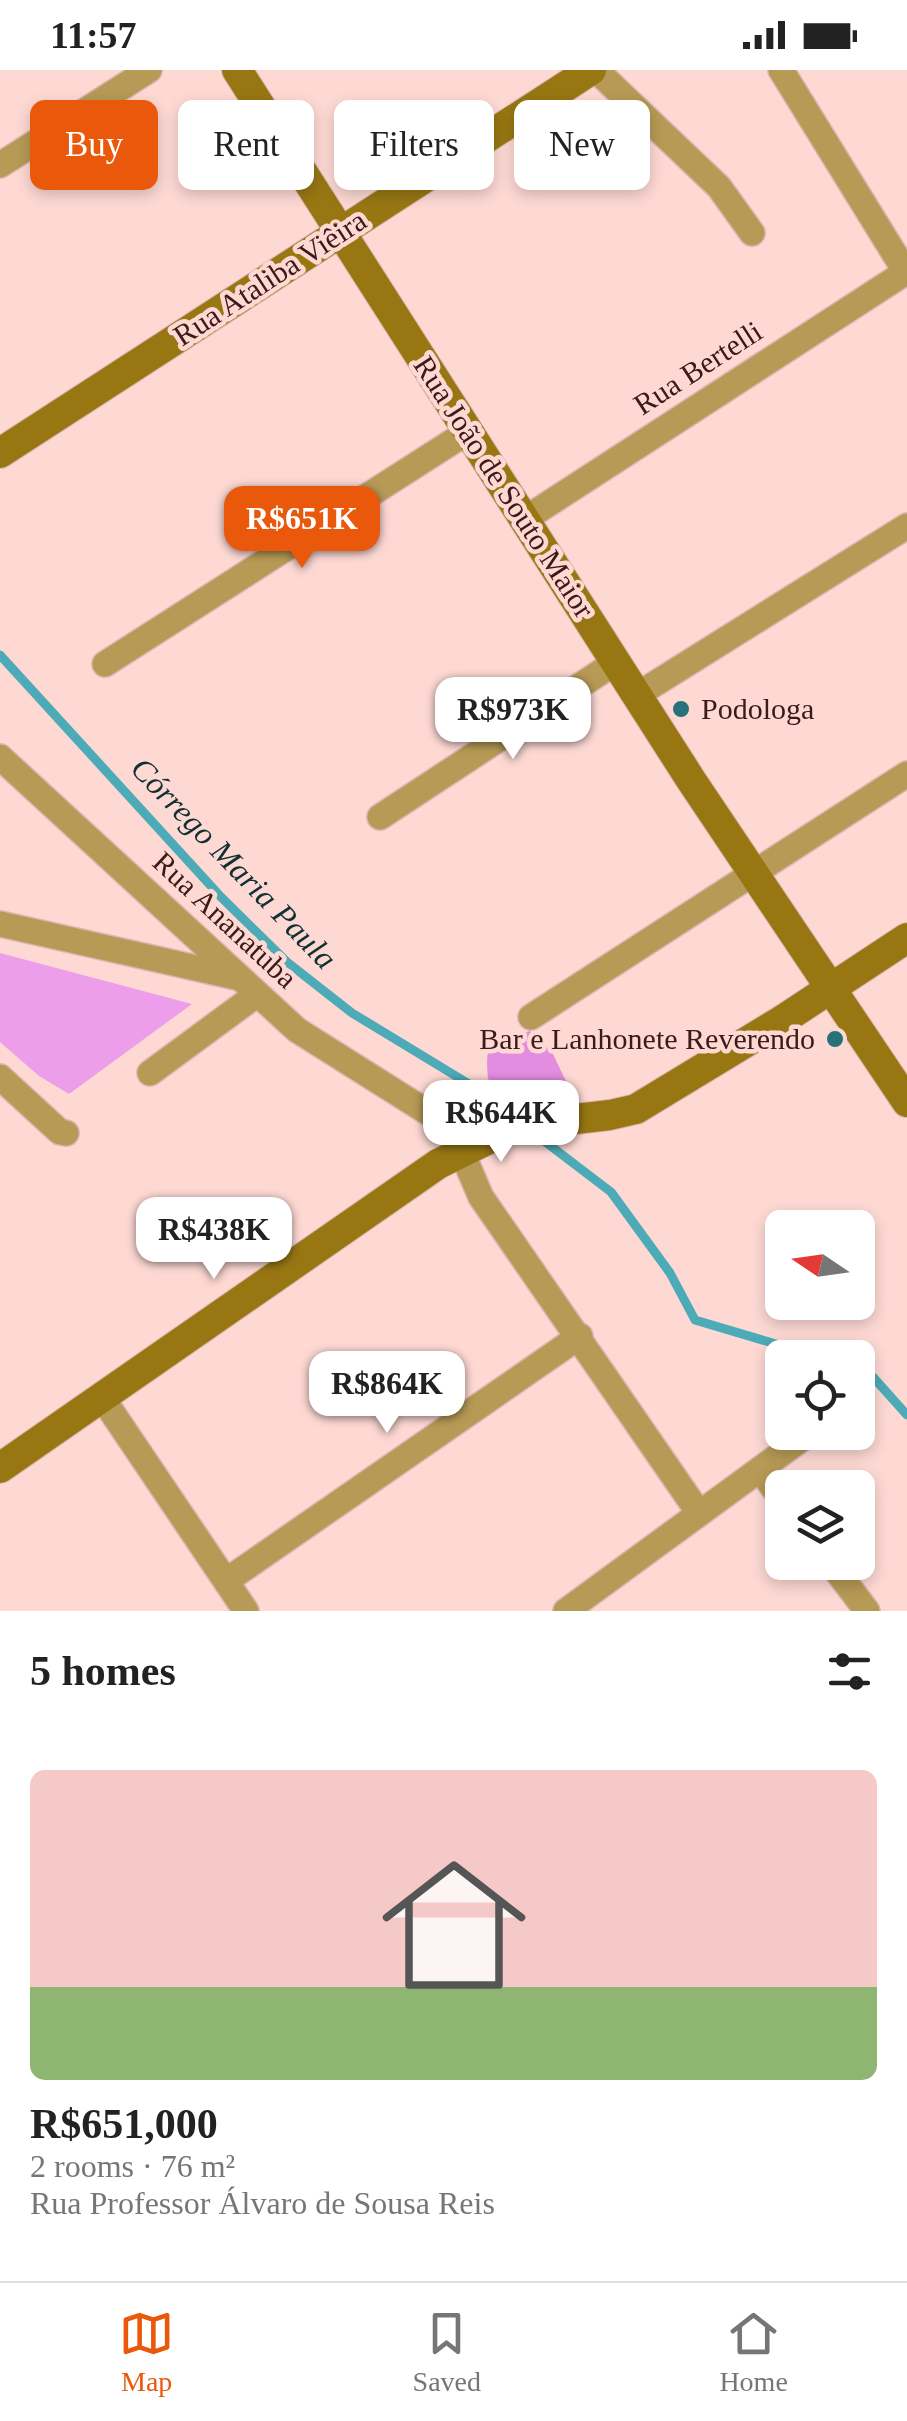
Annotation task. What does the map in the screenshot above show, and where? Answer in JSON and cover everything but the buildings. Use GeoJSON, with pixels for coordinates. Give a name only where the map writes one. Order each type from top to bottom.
{"type":"FeatureCollection","features":[{"type":"Feature","properties":{"kind":"street"},"geometry":{"type":"LineString","coordinates":[[0,165],[148,70]]}},
{"type":"Feature","properties":{"kind":"street","name":"Rua João de Souto Maior"},"geometry":{"type":"LineString","coordinates":[[237,70],[637,695],[907,1102]]}},
{"type":"Feature","properties":{"kind":"street"},"geometry":{"type":"LineString","coordinates":[[594,70],[719,187],[752,233]]}},
{"type":"Feature","properties":{"kind":"street","name":"Rua Ataliba Viêira"},"geometry":{"type":"LineString","coordinates":[[0,453],[594,70]]}},
{"type":"Feature","properties":{"kind":"street"},"geometry":{"type":"LineString","coordinates":[[780,70],[907,273]]}},
{"type":"Feature","properties":{"kind":"street","name":"Rua Bertelli"},"geometry":{"type":"LineString","coordinates":[[524,519],[907,273]]}},
{"type":"Feature","properties":{"kind":"street"},"geometry":{"type":"LineString","coordinates":[[105,664],[468,431]]}},
{"type":"Feature","properties":{"kind":"street"},"geometry":{"type":"LineString","coordinates":[[637,695],[907,526]]}},
{"type":"Feature","properties":{"kind":"street"},"geometry":{"type":"LineString","coordinates":[[380,817],[616,662]]}},
{"type":"Feature","properties":{"kind":"street","name":"Rua Ananatuba"},"geometry":{"type":"LineString","coordinates":[[0,757],[296,1030],[451,1127],[481,1197],[699,1513]]}},
{"type":"Feature","properties":{"kind":"street"},"geometry":{"type":"LineString","coordinates":[[531,1017],[907,774]]}},
{"type":"Feature","properties":{"kind":"street"},"geometry":{"type":"LineString","coordinates":[[0,924],[236,977]]}},
{"type":"Feature","properties":{"kind":"street"},"geometry":{"type":"LineString","coordinates":[[0,1468],[462,1151],[515,1126],[610,1116],[636,1108],[907,938]]}},
{"type":"Feature","properties":{"kind":"street"},"geometry":{"type":"LineString","coordinates":[[150,1073],[256,995]]}},
{"type":"Feature","properties":{"kind":"street"},"geometry":{"type":"LineString","coordinates":[[0,1077],[60,1132],[66,1132]]}},
{"type":"Feature","properties":{"kind":"street"},"geometry":{"type":"LineString","coordinates":[[226,1580],[580,1336]]}},
{"type":"Feature","properties":{"kind":"street"},"geometry":{"type":"LineString","coordinates":[[100,1396],[246,1611]]}},
{"type":"Feature","properties":{"kind":"street"},"geometry":{"type":"LineString","coordinates":[[566,1611],[788,1450]]}},
{"type":"Feature","properties":{"kind":"street"},"geometry":{"type":"LineString","coordinates":[[760,1471],[765,1478]]}},
{"type":"Feature","properties":{"kind":"street"},"geometry":{"type":"LineString","coordinates":[[843,1580],[866,1611]]}},
{"type":"Feature","properties":{"kind":"shaded area"},"geometry":{"type":"Polygon","coordinates":[[[0,953],[192,1004],[69,1094],[39,1076],[0,1042],[0,953]]]}},
{"type":"Feature","properties":{"kind":"shaded area"},"geometry":{"type":"Polygon","coordinates":[[[530,1031],[552,1052],[578,1106],[516,1108],[511,1096],[488,1079],[488,1055],[494,1043],[530,1031]]]}},
{"type":"Feature","properties":{"kind":"waterway","name":"Córrego Maria Paula"},"geometry":{"type":"LineString","coordinates":[[0,655],[221,897],[287,962],[352,1013],[474,1087],[515,1118]]}},
{"type":"Feature","properties":{"kind":"waterway","name":"Córrego Maria Paula"},"geometry":{"type":"LineString","coordinates":[[531,1131],[611,1192],[670,1273],[695,1320],[765,1341]]}},
{"type":"Feature","properties":{"kind":"waterway","name":"Córrego Maria Paula"},"geometry":{"type":"LineString","coordinates":[[875,1379],[907,1415]]}},
{"type":"Feature","properties":{"kind":"place","name":"Podologa"},"geometry":{"type":"Point","coordinates":[681,709]}},
{"type":"Feature","properties":{"kind":"place","name":"Bar e Lanhonete Reverendo"},"geometry":{"type":"Point","coordinates":[835,1039]}}]}
